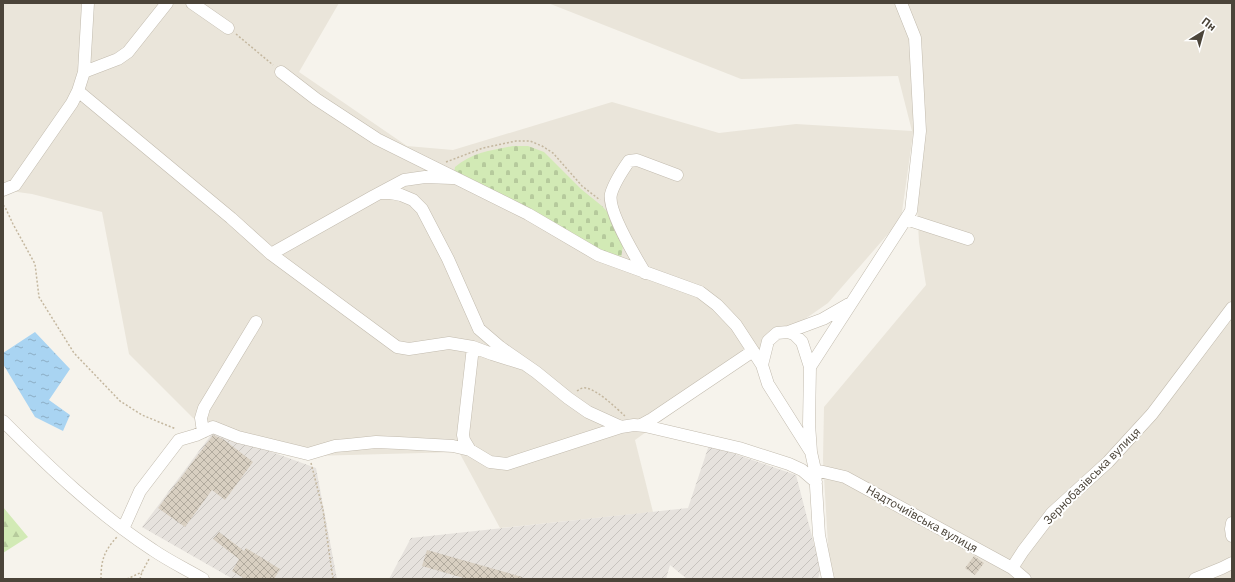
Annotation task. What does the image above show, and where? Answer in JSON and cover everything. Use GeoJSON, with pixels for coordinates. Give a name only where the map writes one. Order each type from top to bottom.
{"type":"FeatureCollection","features":[{"type":"Feature","properties":{"kind":"street"},"geometry":{"type":"LineString","coordinates":[[3,190],[15,185],[72,103],[78,91],[84,72],[88,3]]}},
{"type":"Feature","properties":{"kind":"street"},"geometry":{"type":"LineString","coordinates":[[84,72],[118,59],[128,52],[167,3]]}},
{"type":"Feature","properties":{"kind":"street"},"geometry":{"type":"LineString","coordinates":[[192,3],[228,28]]}},
{"type":"Feature","properties":{"kind":"street"},"geometry":{"type":"LineString","coordinates":[[810,367],[911,211],[920,130],[916,38],[902,3]]}},
{"type":"Feature","properties":{"kind":"street"},"geometry":{"type":"LineString","coordinates":[[281,72],[316,99],[377,139],[528,214],[598,256],[700,292],[717,305],[736,325],[762,366],[768,384],[811,452]]}},
{"type":"Feature","properties":{"kind":"street"},"geometry":{"type":"LineString","coordinates":[[78,91],[231,218],[271,254],[397,347],[408,349],[449,343],[473,347],[524,364]]}},
{"type":"Feature","properties":{"kind":"street"},"geometry":{"type":"LineString","coordinates":[[644,273],[626,241],[612,206],[611,195],[629,161],[637,160],[677,175]]}},
{"type":"Feature","properties":{"kind":"street"},"geometry":{"type":"LineString","coordinates":[[271,254],[404,180],[425,177],[456,178]]}},
{"type":"Feature","properties":{"kind":"street"},"geometry":{"type":"LineString","coordinates":[[380,193],[401,195],[412,200],[422,209],[448,259],[479,329],[500,347],[536,372],[588,412],[634,425],[641,425],[739,448],[789,464],[816,476]]}},
{"type":"Feature","properties":{"kind":"street"},"geometry":{"type":"LineString","coordinates":[[906,219],[968,239]]}},
{"type":"Feature","properties":{"kind":"street"},"geometry":{"type":"LineString","coordinates":[[762,366],[768,341],[777,333],[788,332],[823,319],[853,301]]}},
{"type":"Feature","properties":{"kind":"street","name":"Зернобазівська вулиця"},"geometry":{"type":"LineString","coordinates":[[1012,568],[1052,513],[1108,462],[1152,414],[1232,308]]}},
{"type":"Feature","properties":{"kind":"street"},"geometry":{"type":"LineString","coordinates":[[203,432],[201,418],[204,408],[256,322]]}},
{"type":"Feature","properties":{"kind":"street"},"geometry":{"type":"LineString","coordinates":[[788,332],[794,334],[802,342],[810,367],[809,424],[811,452],[816,476],[819,535],[828,579]]}},
{"type":"Feature","properties":{"kind":"street"},"geometry":{"type":"LineString","coordinates":[[470,450],[464,440],[463,435],[473,347]]}},
{"type":"Feature","properties":{"kind":"street"},"geometry":{"type":"LineString","coordinates":[[641,425],[753,351]]}},
{"type":"Feature","properties":{"kind":"street"},"geometry":{"type":"LineString","coordinates":[[3,421],[71,487],[123,529],[154,551],[203,579]]}},
{"type":"Feature","properties":{"kind":"street"},"geometry":{"type":"LineString","coordinates":[[123,529],[140,491],[179,440],[196,436],[214,427],[238,436],[308,454],[335,446],[376,442],[453,446],[470,450],[490,462],[507,464],[514,463],[578,441],[624,422]]}},
{"type":"Feature","properties":{"kind":"street","name":"Надточиївська вулиця"},"geometry":{"type":"LineString","coordinates":[[816,476],[845,477],[1012,568],[1025,579]]}},
{"type":"Feature","properties":{"kind":"street"},"geometry":{"type":"LineString","coordinates":[[1232,523],[1232,536]]}},
{"type":"Feature","properties":{"kind":"street"},"geometry":{"type":"LineString","coordinates":[[1195,579],[1232,563]]}},
{"type":"Feature","properties":{"kind":"path"},"geometry":{"type":"LineString","coordinates":[[228,28],[281,72]]}},
{"type":"Feature","properties":{"kind":"path"},"geometry":{"type":"LineString","coordinates":[[433,167],[483,148],[516,141],[530,141],[553,153],[582,186],[602,202],[612,206]]}},
{"type":"Feature","properties":{"kind":"path"},"geometry":{"type":"LineString","coordinates":[[3,205],[35,264],[39,297],[74,353],[120,401],[142,415],[177,430]]}},
{"type":"Feature","properties":{"kind":"path"},"geometry":{"type":"LineString","coordinates":[[568,398],[581,388],[586,388],[599,394],[624,422]]}},
{"type":"Feature","properties":{"kind":"path"},"geometry":{"type":"LineString","coordinates":[[308,454],[323,510],[333,579]]}},
{"type":"Feature","properties":{"kind":"path"},"geometry":{"type":"LineString","coordinates":[[101,579],[101,566],[107,547],[123,529]]}},
{"type":"Feature","properties":{"kind":"path"},"geometry":{"type":"LineString","coordinates":[[140,579],[142,572],[154,551]]}},
{"type":"Feature","properties":{"kind":"path"},"geometry":{"type":"LineString","coordinates":[[127,579],[142,572]]}},
{"type":"Feature","properties":{"kind":"shaded area"},"geometry":{"type":"Polygon","coordinates":[[[3,3],[339,3],[299,72],[407,146],[453,150],[612,102],[719,133],[796,124],[912,131],[898,76],[741,79],[548,3],[1232,3],[1232,579],[830,579],[823,460],[824,407],[926,285],[919,242],[913,134],[901,219],[828,303],[635,440],[653,512],[500,528],[459,452],[312,456],[193,418],[129,354],[102,212],[32,194],[3,190],[3,3]]]}},
{"type":"Feature","properties":{"kind":"shaded area"},"geometry":{"type":"Polygon","coordinates":[[[214,431],[316,468],[337,579],[233,579],[142,527],[214,431]]]}},
{"type":"Feature","properties":{"kind":"shaded area"},"geometry":{"type":"Polygon","coordinates":[[[709,445],[796,475],[815,548],[822,564],[818,579],[687,579],[670,565],[666,579],[389,579],[411,538],[688,508],[709,445]]]}},
{"type":"Feature","properties":{"kind":"green space"},"geometry":{"type":"Polygon","coordinates":[[[513,146],[528,146],[544,152],[581,189],[602,206],[610,215],[623,246],[621,258],[616,262],[454,173],[455,167],[468,158],[497,149],[513,146]]]}},
{"type":"Feature","properties":{"kind":"green space"},"geometry":{"type":"Polygon","coordinates":[[[3,507],[28,537],[3,553],[3,507]]]}},
{"type":"Feature","properties":{"kind":"water"},"geometry":{"type":"Polygon","coordinates":[[[35,332],[70,369],[49,400],[70,415],[63,431],[35,417],[3,364],[3,353],[35,332]]]}},
{"type":"Feature","properties":{"kind":"building"},"geometry":{"type":"Polygon","coordinates":[[[213,435],[223,439],[253,462],[225,500],[212,490],[185,527],[158,508],[213,435]]]}},
{"type":"Feature","properties":{"kind":"building"},"geometry":{"type":"Polygon","coordinates":[[[219,532],[244,551],[246,548],[280,569],[274,579],[245,579],[232,571],[239,559],[213,539],[219,532]]]}},
{"type":"Feature","properties":{"kind":"building"},"geometry":{"type":"Polygon","coordinates":[[[427,550],[522,577],[522,579],[467,579],[422,566],[427,550]]]}},
{"type":"Feature","properties":{"kind":"building"},"geometry":{"type":"Polygon","coordinates":[[[974,556],[984,563],[975,575],[965,568],[974,556]]]}}]}
